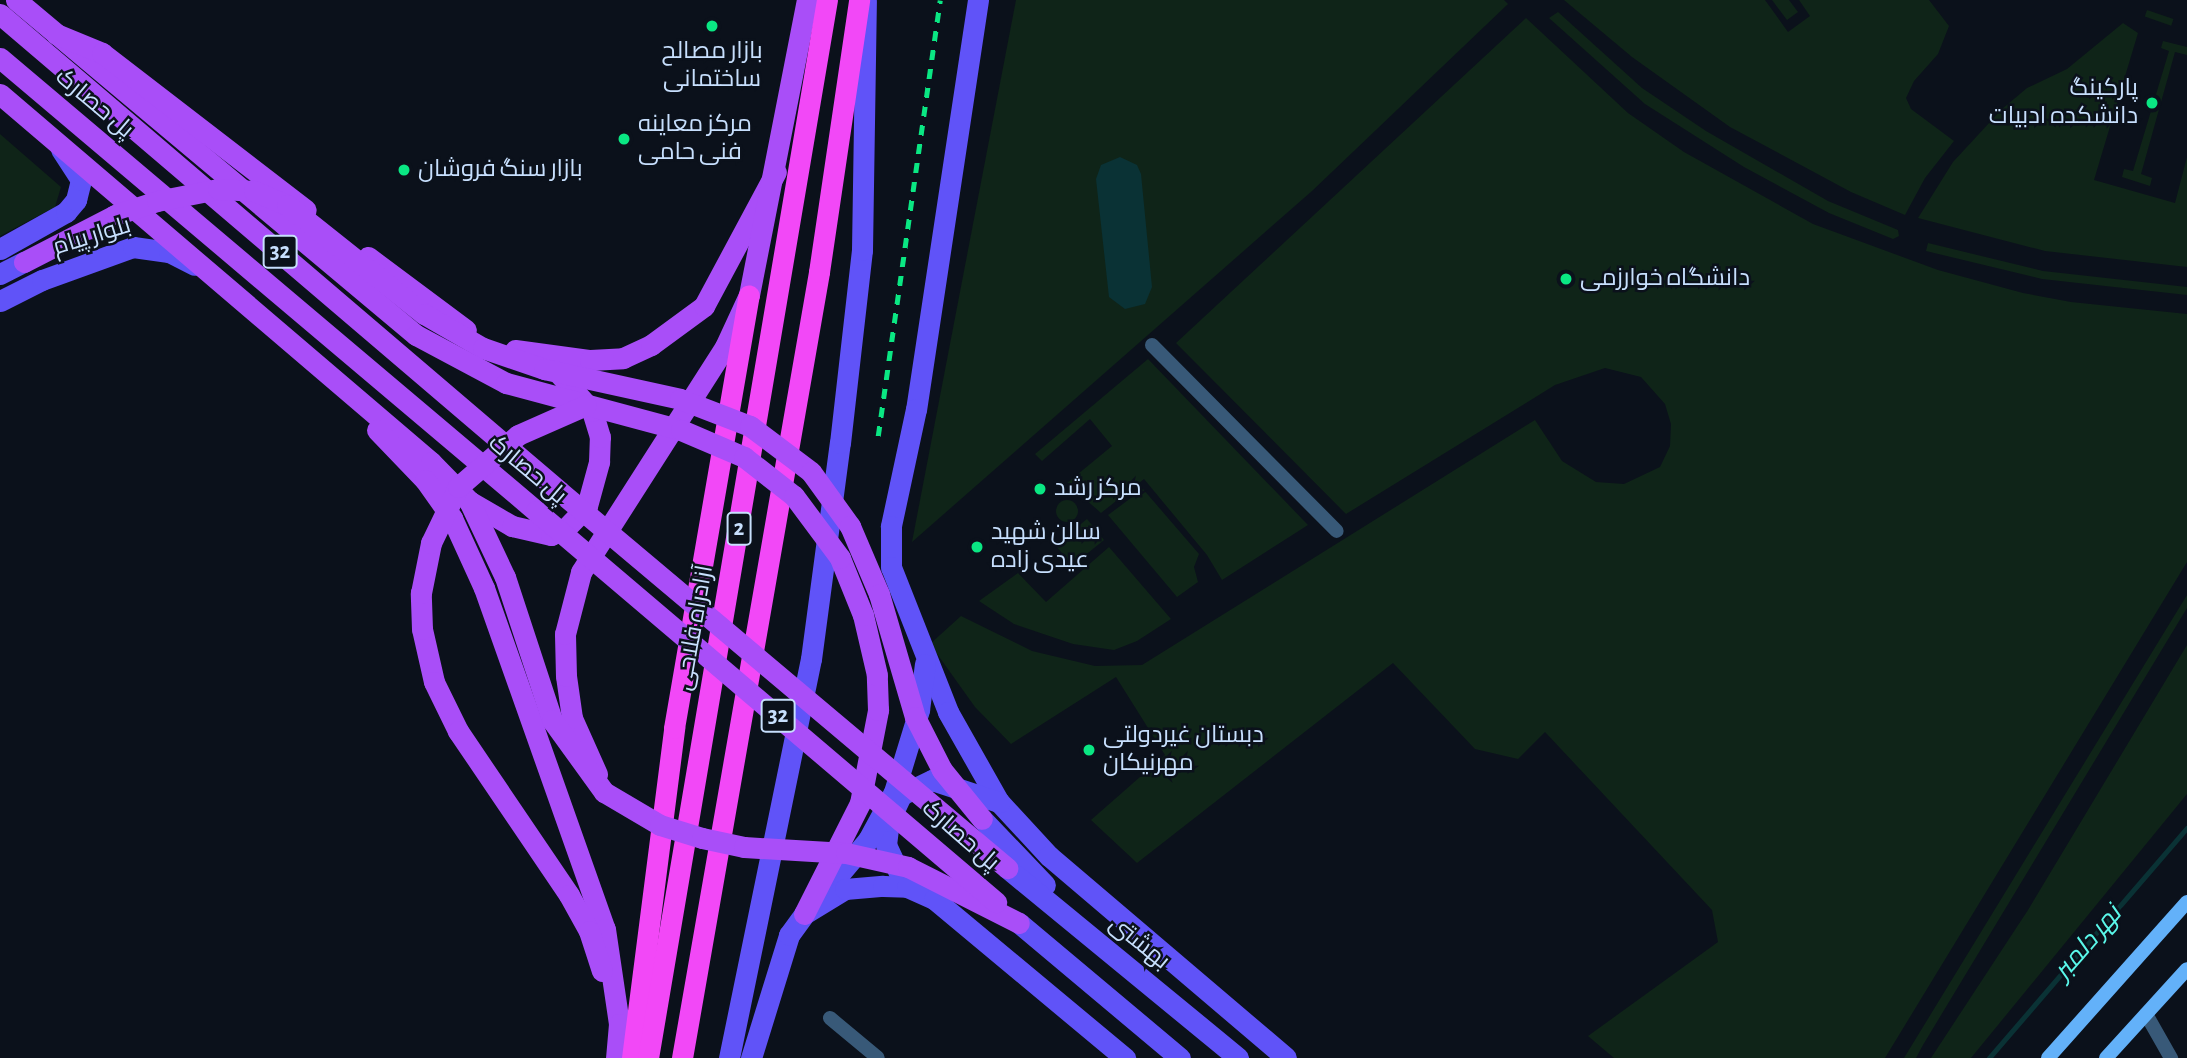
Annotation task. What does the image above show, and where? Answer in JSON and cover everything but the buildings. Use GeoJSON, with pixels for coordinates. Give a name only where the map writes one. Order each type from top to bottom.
{"type":"FeatureCollection","features":[{"type":"Feature","properties":{"kind":"highway"},"geometry":{"type":"LineString","coordinates":[[16,0],[416,335],[506,383],[681,430],[744,457],[793,496],[840,558],[863,615],[877,675],[878,710],[860,803],[804,914]]}},
{"type":"Feature","properties":{"kind":"highway"},"geometry":{"type":"LineString","coordinates":[[632,1058],[674,728],[749,295],[776,172],[807,0]]}},
{"type":"Feature","properties":{"kind":"highway","name":"آزادراه فلاحی"},"geometry":{"type":"LineString","coordinates":[[648,1058],[827,0]]}},
{"type":"Feature","properties":{"kind":"highway","name":"2"},"geometry":{"type":"LineString","coordinates":[[682,1058],[820,272],[859,0]]}},
{"type":"Feature","properties":{"kind":"highway","name":"پل حصارک"},"geometry":{"type":"LineString","coordinates":[[0,14],[559,491],[1007,868]]}},
{"type":"Feature","properties":{"kind":"highway"},"geometry":{"type":"LineString","coordinates":[[56,34],[102,53],[467,330],[542,357],[623,358],[651,345],[704,306],[776,172]]}},
{"type":"Feature","properties":{"kind":"highway","name":"پل حصارک"},"geometry":{"type":"LineString","coordinates":[[0,58],[1019,923]]}},
{"type":"Feature","properties":{"kind":"highway"},"geometry":{"type":"LineString","coordinates":[[0,94],[362,404],[468,501],[512,526],[551,535],[566,528],[587,506],[599,462],[596,424],[571,382],[542,357]]}},
{"type":"Feature","properties":{"kind":"highway"},"geometry":{"type":"LineString","coordinates":[[24,262],[149,203],[197,191],[254,191],[287,205],[408,302],[461,338],[514,361],[657,395],[727,415],[770,438],[811,472],[835,502],[869,565],[901,675],[928,745],[942,771],[982,819]]}},
{"type":"Feature","properties":{"kind":"highway"},"geometry":{"type":"LineString","coordinates":[[604,792],[572,718],[566,676],[565,634],[581,572],[700,389],[749,295]]}},
{"type":"Feature","properties":{"kind":"highway"},"geometry":{"type":"LineString","coordinates":[[619,1024],[589,931],[458,731],[434,682],[422,629],[424,572],[431,542],[446,505],[469,474],[518,435],[564,412],[657,395]]}},
{"type":"Feature","properties":{"kind":"highway"},"geometry":{"type":"LineString","coordinates":[[362,404],[382,438],[425,480],[468,546],[605,929],[619,1024],[616,1058]]}},
{"type":"Feature","properties":{"kind":"highway"},"geometry":{"type":"LineString","coordinates":[[468,501],[505,577],[552,720],[604,792],[660,825],[702,838],[744,847],[846,853],[908,867],[1019,923]]}},
{"type":"Feature","properties":{"kind":"main road"},"geometry":{"type":"LineString","coordinates":[[729,1058],[811,659],[840,443],[862,250],[866,0]]}},
{"type":"Feature","properties":{"kind":"main road"},"geometry":{"type":"LineString","coordinates":[[978,0],[916,409],[887,548],[926,659],[956,729],[999,802],[1049,856],[1286,1058]]}},
{"type":"Feature","properties":{"kind":"main road","name":"بلوار پیام"},"geometry":{"type":"LineString","coordinates":[[0,249],[66,212],[81,191],[81,180],[60,147]]}},
{"type":"Feature","properties":{"kind":"main road"},"geometry":{"type":"LineString","coordinates":[[66,212],[69,244],[98,259]]}},
{"type":"Feature","properties":{"kind":"main road"},"geometry":{"type":"LineString","coordinates":[[25,236],[41,238],[51,251],[52,267],[42,280]]}},
{"type":"Feature","properties":{"kind":"main road","name":"بلوار پیام"},"geometry":{"type":"LineString","coordinates":[[0,300],[42,280],[134,247],[149,247],[201,268]]}},
{"type":"Feature","properties":{"kind":"main road"},"geometry":{"type":"LineString","coordinates":[[0,274],[24,262]]}},
{"type":"Feature","properties":{"kind":"main road"},"geometry":{"type":"LineString","coordinates":[[751,1058],[789,935],[868,840],[894,792],[919,710],[926,659]]}},
{"type":"Feature","properties":{"kind":"main road"},"geometry":{"type":"LineString","coordinates":[[907,887],[886,845],[889,821],[901,795],[932,779],[999,802]]}},
{"type":"Feature","properties":{"kind":"main road"},"geometry":{"type":"LineString","coordinates":[[982,819],[1090,936]]}},
{"type":"Feature","properties":{"kind":"main road","name":"بهشتى"},"geometry":{"type":"LineString","coordinates":[[1007,868],[1238,1058]]}},
{"type":"Feature","properties":{"kind":"main road"},"geometry":{"type":"LineString","coordinates":[[804,914],[845,889],[907,887],[934,899],[1125,1058]]}},
{"type":"Feature","properties":{"kind":"main road"},"geometry":{"type":"LineString","coordinates":[[2048,1058],[2187,902]]}},
{"type":"Feature","properties":{"kind":"main road","name":"32"},"geometry":{"type":"LineString","coordinates":[[1019,923],[1180,1058]]}},
{"type":"Feature","properties":{"kind":"main road"},"geometry":{"type":"LineString","coordinates":[[2106,1058],[2187,969]]}},
{"type":"Feature","properties":{"kind":"street"},"geometry":{"type":"LineString","coordinates":[[1152,345],[1336,531]]}},
{"type":"Feature","properties":{"kind":"street"},"geometry":{"type":"LineString","coordinates":[[2146,1014],[2172,1058]]}},
{"type":"Feature","properties":{"kind":"street"},"geometry":{"type":"LineString","coordinates":[[830,1018],[878,1058]]}},
{"type":"Feature","properties":{"kind":"shaded area"},"geometry":{"type":"Polygon","coordinates":[[[1016,0],[1504,0],[1508,4],[1312,191],[912,542],[1016,0]]]}},
{"type":"Feature","properties":{"kind":"shaded area"},"geometry":{"type":"Polygon","coordinates":[[[1564,0],[1765,0],[1788,32],[1810,16],[1799,0],[1929,0],[1949,26],[1938,54],[1914,81],[1906,98],[1911,109],[1954,141],[1925,178],[1905,215],[1851,192],[1730,127],[1632,57],[1564,0]]]}},
{"type":"Feature","properties":{"kind":"shaded area"},"geometry":{"type":"Polygon","coordinates":[[[1772,0],[1789,0],[1798,12],[1787,20],[1772,0]]]}},
{"type":"Feature","properties":{"kind":"shaded area"},"geometry":{"type":"Polygon","coordinates":[[[2147,10],[2173,19],[2171,26],[2145,17],[2147,10]]]}},
{"type":"Feature","properties":{"kind":"shaded area"},"geometry":{"type":"Polygon","coordinates":[[[1558,12],[1642,88],[1706,131],[1828,201],[1898,230],[1899,236],[1893,239],[1829,213],[1744,167],[1645,104],[1549,18],[1558,12]]]}},
{"type":"Feature","properties":{"kind":"shaded area"},"geometry":{"type":"Polygon","coordinates":[[[1526,18],[1628,113],[1684,152],[1813,224],[1938,270],[2023,293],[2071,302],[2187,314],[2187,562],[1885,1058],[1614,1058],[1588,1036],[1718,942],[1712,910],[1545,732],[1518,759],[1475,749],[1393,663],[1137,863],[1091,820],[1165,755],[1116,677],[1011,744],[975,707],[930,644],[961,616],[1032,651],[1095,666],[1142,665],[1535,420],[1562,461],[1596,482],[1624,484],[1660,467],[1670,446],[1671,424],[1665,404],[1641,377],[1605,368],[1555,385],[1346,514],[1176,343],[1526,18]]]}},
{"type":"Feature","properties":{"kind":"shaded area"},"geometry":{"type":"Polygon","coordinates":[[[2123,23],[2138,33],[2094,180],[2175,203],[2187,157],[2187,267],[2045,251],[1918,218],[1953,162],[2002,109],[2027,88],[2067,69],[2123,23]]]}},
{"type":"Feature","properties":{"kind":"shaded area"},"geometry":{"type":"Polygon","coordinates":[[[2163,41],[2187,47],[2187,55],[2175,52],[2141,174],[2152,178],[2150,186],[2122,177],[2124,169],[2133,171],[2169,51],[2161,48],[2163,41]]]}},
{"type":"Feature","properties":{"kind":"shaded area"},"geometry":{"type":"Polygon","coordinates":[[[0,134],[61,187],[55,207],[0,236],[0,134]]]}},
{"type":"Feature","properties":{"kind":"shaded area"},"geometry":{"type":"Polygon","coordinates":[[[1120,157],[1137,165],[1141,174],[1152,287],[1145,304],[1125,309],[1109,297],[1096,179],[1101,165],[1120,157]]]}},
{"type":"Feature","properties":{"kind":"shaded area"},"geometry":{"type":"Polygon","coordinates":[[[1928,243],[2043,271],[2187,287],[2187,295],[2042,279],[1926,251],[1928,243]]]}},
{"type":"Feature","properties":{"kind":"shaded area"},"geometry":{"type":"Polygon","coordinates":[[[1148,359],[1308,525],[1222,580],[1207,555],[1144,479],[1101,513],[1067,483],[1112,446],[1090,419],[1042,461],[1035,454],[1148,359]]]}},
{"type":"Feature","properties":{"kind":"shaded area"},"geometry":{"type":"Polygon","coordinates":[[[1143,489],[1199,554],[1194,567],[1198,582],[1177,597],[1108,515],[1143,489]]]}},
{"type":"Feature","properties":{"kind":"shaded area"},"geometry":{"type":"Polygon","coordinates":[[[1067,500],[1075,503],[1078,511],[1075,519],[1067,522],[1059,519],[1056,511],[1059,503],[1067,500]]]}},
{"type":"Feature","properties":{"kind":"shaded area"},"geometry":{"type":"Polygon","coordinates":[[[1087,519],[1104,540],[1072,566],[1055,545],[1087,519]]]}},
{"type":"Feature","properties":{"kind":"shaded area"},"geometry":{"type":"Polygon","coordinates":[[[1109,547],[1171,619],[1137,641],[1114,650],[1073,644],[1014,624],[979,601],[1018,573],[1046,602],[1109,547]]]}},
{"type":"Feature","properties":{"kind":"shaded area"},"geometry":{"type":"Polygon","coordinates":[[[2187,595],[2187,608],[1916,1058],[1904,1058],[2187,595]]]}},
{"type":"Feature","properties":{"kind":"shaded area"},"geometry":{"type":"Polygon","coordinates":[[[2187,645],[2187,794],[1971,1058],[1931,1058],[2028,910],[2187,645]]]}},
{"type":"Feature","properties":{"kind":"waterway","name":"نهر دلمبر"},"geometry":{"type":"LineString","coordinates":[[1989,1058],[2187,828]]}},
{"type":"Feature","properties":{"kind":"railway"},"geometry":{"type":"LineString","coordinates":[[878,436],[940,0]]}},
{"type":"Feature","properties":{"kind":"place","name":"بازار مصالح ساختمانی"},"geometry":{"type":"Point","coordinates":[712,26]}},
{"type":"Feature","properties":{"kind":"place","name":"پارکینگ دانشکده ادبیات"},"geometry":{"type":"Point","coordinates":[2152,103]}},
{"type":"Feature","properties":{"kind":"place","name":"مرکز معاینه فنی حامی"},"geometry":{"type":"Point","coordinates":[624,139]}},
{"type":"Feature","properties":{"kind":"place","name":"بازار سنگ فروشان"},"geometry":{"type":"Point","coordinates":[404,170]}},
{"type":"Feature","properties":{"kind":"place","name":"دانشگاه خوارزمی"},"geometry":{"type":"Point","coordinates":[1566,279]}},
{"type":"Feature","properties":{"kind":"place","name":"مرکز رشد"},"geometry":{"type":"Point","coordinates":[1040,489]}},
{"type":"Feature","properties":{"kind":"place","name":"سالن شهید عیدی زاده"},"geometry":{"type":"Point","coordinates":[977,547]}},
{"type":"Feature","properties":{"kind":"place","name":"دبستان غیردولتی مهرنیکان"},"geometry":{"type":"Point","coordinates":[1089,750]}}]}
